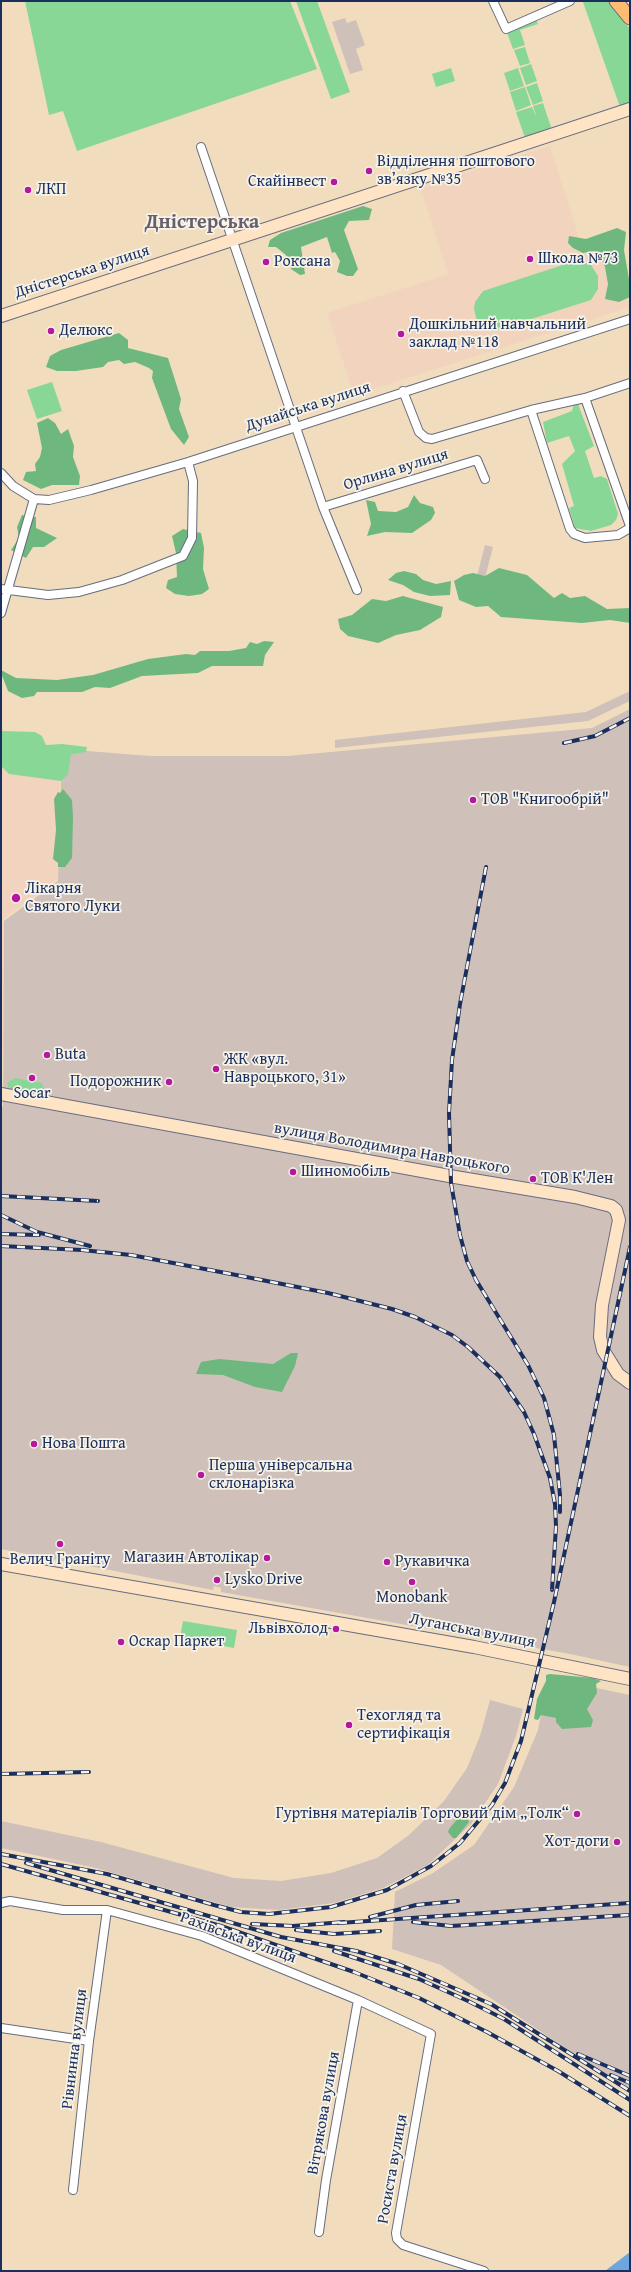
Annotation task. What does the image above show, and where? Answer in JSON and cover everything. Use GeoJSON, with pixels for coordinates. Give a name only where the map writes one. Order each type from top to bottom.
{"type":"FeatureCollection","features":[{"type":"Feature","properties":{"kind":"main road"},"geometry":{"type":"LineString","coordinates":[[616,1],[630,18]]}},
{"type":"Feature","properties":{"kind":"street"},"geometry":{"type":"LineString","coordinates":[[493,1],[506,29],[570,1]]}},
{"type":"Feature","properties":{"kind":"street","name":"Дністерська вулиця"},"geometry":{"type":"LineString","coordinates":[[1,316],[630,109]]}},
{"type":"Feature","properties":{"kind":"street"},"geometry":{"type":"LineString","coordinates":[[200,146],[323,506],[357,590]]}},
{"type":"Feature","properties":{"kind":"street","name":"Дунайська вулиця"},"geometry":{"type":"LineString","coordinates":[[34,499],[50,500],[91,490],[188,462],[403,391],[630,319]]}},
{"type":"Feature","properties":{"kind":"street"},"geometry":{"type":"LineString","coordinates":[[403,391],[419,432],[429,439],[531,410],[585,398],[630,383]]}},
{"type":"Feature","properties":{"kind":"street"},"geometry":{"type":"LineString","coordinates":[[531,410],[570,529],[574,534],[585,538],[618,535],[630,527],[585,398]]}},
{"type":"Feature","properties":{"kind":"street","name":"Орлина вулиця"},"geometry":{"type":"LineString","coordinates":[[323,506],[477,460],[485,479]]}},
{"type":"Feature","properties":{"kind":"street"},"geometry":{"type":"LineString","coordinates":[[4,590],[48,595],[79,592],[122,580],[183,556],[192,538],[194,481],[188,462]]}},
{"type":"Feature","properties":{"kind":"street"},"geometry":{"type":"LineString","coordinates":[[1,473],[13,486],[34,499],[4,590],[1,613]]}},
{"type":"Feature","properties":{"kind":"street","name":"вулиця Володимира Навроцького"},"geometry":{"type":"LineString","coordinates":[[1,1094],[455,1177],[575,1197],[611,1206],[616,1210],[619,1220],[602,1305],[600,1337],[603,1350],[618,1374],[630,1382]]}},
{"type":"Feature","properties":{"kind":"street","name":"Луганська вулиця"},"geometry":{"type":"LineString","coordinates":[[1,1564],[474,1647],[630,1678]]}},
{"type":"Feature","properties":{"kind":"street","name":"Рахівська вулиця"},"geometry":{"type":"LineString","coordinates":[[1,1903],[10,1901],[64,1910],[107,1910],[202,1936],[358,2000],[431,2034]]}},
{"type":"Feature","properties":{"kind":"street","name":"Рівнинна вулиця"},"geometry":{"type":"LineString","coordinates":[[73,2190],[89,2041],[107,1910]]}},
{"type":"Feature","properties":{"kind":"street","name":"Вітрякова вулиця"},"geometry":{"type":"LineString","coordinates":[[319,2232],[326,2180],[358,2000]]}},
{"type":"Feature","properties":{"kind":"street"},"geometry":{"type":"LineString","coordinates":[[1,2028],[89,2041]]}},
{"type":"Feature","properties":{"kind":"street","name":"Росиста вулиця"},"geometry":{"type":"LineString","coordinates":[[431,2034],[396,2233],[397,2239],[403,2245],[484,2271]]}},
{"type":"Feature","properties":{"kind":"shaded area"},"geometry":{"type":"Polygon","coordinates":[[[345,18],[347,23],[356,20],[365,45],[356,49],[363,70],[350,74],[332,22],[345,18]]]}},
{"type":"Feature","properties":{"kind":"shaded area","name":"Школа №73"},"geometry":{"type":"Polygon","coordinates":[[[550,146],[581,244],[609,235],[630,307],[354,395],[327,313],[448,274],[420,187],[550,146]]]}},
{"type":"Feature","properties":{"kind":"shaded area"},"geometry":{"type":"Polygon","coordinates":[[[485,545],[493,547],[485,578],[477,576],[485,545]]]}},
{"type":"Feature","properties":{"kind":"shaded area"},"geometry":{"type":"Polygon","coordinates":[[[630,691],[630,701],[588,721],[335,748],[335,740],[586,712],[630,691]]]}},
{"type":"Feature","properties":{"kind":"shaded area"},"geometry":{"type":"Polygon","coordinates":[[[630,709],[630,1667],[570,1654],[221,1592],[221,1588],[214,1586],[213,1590],[1,1549],[1,1107],[3,1107],[4,921],[58,881],[62,749],[150,756],[287,756],[592,728],[630,709]]]}},
{"type":"Feature","properties":{"kind":"shaded area","name":"Лікарня Святого Луки"},"geometry":{"type":"Polygon","coordinates":[[[1,744],[60,746],[58,878],[4,918],[3,1051],[1,1049],[1,744]]]}},
{"type":"Feature","properties":{"kind":"shaded area"},"geometry":{"type":"Polygon","coordinates":[[[548,1678],[630,1695],[630,2091],[441,1965],[392,1949],[395,1892],[433,1873],[474,1845],[514,1787],[538,1730],[548,1678]]]}},
{"type":"Feature","properties":{"kind":"shaded area"},"geometry":{"type":"Polygon","coordinates":[[[490,1700],[523,1709],[516,1736],[498,1784],[471,1824],[428,1865],[383,1888],[334,1903],[279,1910],[231,1907],[96,1868],[1,1848],[1,1821],[101,1842],[234,1878],[281,1881],[331,1873],[377,1858],[409,1835],[444,1801],[467,1768],[480,1736],[490,1700]]]}},
{"type":"Feature","properties":{"kind":"green space"},"geometry":{"type":"Polygon","coordinates":[[[25,1],[290,1],[317,69],[77,151],[63,111],[49,115],[25,1]]]}},
{"type":"Feature","properties":{"kind":"green space"},"geometry":{"type":"Polygon","coordinates":[[[296,1],[317,1],[350,92],[331,99],[296,1]]]}},
{"type":"Feature","properties":{"kind":"green space"},"geometry":{"type":"Polygon","coordinates":[[[608,1],[630,29],[630,104],[620,107],[583,2],[608,1]]]}},
{"type":"Feature","properties":{"kind":"green space"},"geometry":{"type":"Polygon","coordinates":[[[535,17],[538,24],[520,30],[525,45],[513,49],[506,30],[535,17]]]}},
{"type":"Feature","properties":{"kind":"green space"},"geometry":{"type":"Polygon","coordinates":[[[525,47],[530,63],[520,66],[514,50],[525,47]]]}},
{"type":"Feature","properties":{"kind":"green space"},"geometry":{"type":"Polygon","coordinates":[[[531,64],[537,81],[526,85],[520,68],[531,64]]]}},
{"type":"Feature","properties":{"kind":"green space"},"geometry":{"type":"Polygon","coordinates":[[[451,68],[455,81],[436,87],[432,74],[451,68]]]}},
{"type":"Feature","properties":{"kind":"green space"},"geometry":{"type":"Polygon","coordinates":[[[518,68],[524,86],[510,91],[504,73],[518,68]]]}},
{"type":"Feature","properties":{"kind":"green space"},"geometry":{"type":"Polygon","coordinates":[[[537,83],[543,101],[533,105],[526,87],[537,83]]]}},
{"type":"Feature","properties":{"kind":"green space"},"geometry":{"type":"Polygon","coordinates":[[[525,87],[531,105],[516,111],[510,92],[525,87]]]}},
{"type":"Feature","properties":{"kind":"green space"},"geometry":{"type":"Polygon","coordinates":[[[543,103],[552,130],[525,138],[516,112],[532,107],[537,118],[533,106],[543,103]]]}},
{"type":"Feature","properties":{"kind":"green space"},"geometry":{"type":"Polygon","coordinates":[[[363,206],[372,209],[369,220],[349,221],[344,230],[358,269],[353,276],[347,276],[337,272],[340,261],[335,252],[332,253],[327,237],[301,247],[305,274],[300,275],[291,269],[286,255],[276,247],[268,247],[270,240],[281,233],[363,206]]]}},
{"type":"Feature","properties":{"kind":"green space"},"geometry":{"type":"Polygon","coordinates":[[[617,228],[626,232],[624,250],[630,285],[630,297],[619,302],[605,299],[608,284],[605,267],[600,256],[594,251],[583,253],[573,248],[568,243],[569,236],[586,239],[617,228]]]}},
{"type":"Feature","properties":{"kind":"green space"},"geometry":{"type":"Polygon","coordinates":[[[578,260],[591,265],[598,276],[598,289],[591,300],[494,331],[487,330],[477,321],[474,309],[475,302],[483,291],[578,260]]]}},
{"type":"Feature","properties":{"kind":"green space"},"geometry":{"type":"Polygon","coordinates":[[[119,333],[128,340],[128,348],[168,358],[181,399],[179,409],[189,437],[184,445],[171,429],[152,378],[153,371],[149,368],[135,362],[124,364],[119,360],[108,362],[103,367],[76,371],[57,371],[46,367],[50,356],[61,350],[119,333]]]}},
{"type":"Feature","properties":{"kind":"green space"},"geometry":{"type":"Polygon","coordinates":[[[52,382],[62,411],[37,419],[27,390],[52,382]]]}},
{"type":"Feature","properties":{"kind":"green space"},"geometry":{"type":"Polygon","coordinates":[[[574,404],[578,404],[594,446],[585,451],[594,478],[601,476],[607,479],[618,514],[616,520],[611,525],[591,531],[575,528],[569,508],[574,506],[562,464],[575,451],[569,436],[547,443],[543,422],[572,411],[574,404]]]}},
{"type":"Feature","properties":{"kind":"green space"},"geometry":{"type":"Polygon","coordinates":[[[48,418],[55,423],[61,434],[68,429],[74,446],[73,457],[80,476],[79,485],[52,485],[41,489],[23,480],[26,472],[36,471],[35,464],[40,457],[42,448],[37,423],[48,418]]]}},
{"type":"Feature","properties":{"kind":"green space"},"geometry":{"type":"Polygon","coordinates":[[[414,495],[420,503],[433,507],[435,513],[431,520],[412,533],[385,532],[367,536],[371,524],[366,500],[375,502],[378,511],[396,512],[408,507],[414,495]]]}},
{"type":"Feature","properties":{"kind":"green space"},"geometry":{"type":"Polygon","coordinates":[[[22,515],[36,517],[36,528],[57,538],[44,547],[33,547],[26,558],[11,550],[19,538],[17,527],[22,515]]]}},
{"type":"Feature","properties":{"kind":"green space"},"geometry":{"type":"Polygon","coordinates":[[[183,529],[201,533],[204,548],[203,569],[209,589],[202,594],[189,596],[175,594],[166,588],[168,580],[177,577],[176,553],[172,536],[183,529]]]}},
{"type":"Feature","properties":{"kind":"green space"},"geometry":{"type":"Polygon","coordinates":[[[499,568],[527,575],[554,598],[562,593],[570,598],[585,596],[607,609],[630,608],[630,623],[610,620],[582,623],[501,617],[488,606],[476,607],[459,600],[454,581],[464,575],[473,573],[485,576],[499,568]]]}},
{"type":"Feature","properties":{"kind":"green space"},"geometry":{"type":"Polygon","coordinates":[[[404,571],[416,574],[423,580],[436,584],[451,581],[450,595],[430,596],[414,592],[403,585],[388,580],[396,573],[404,571]]]}},
{"type":"Feature","properties":{"kind":"green space"},"geometry":{"type":"Polygon","coordinates":[[[403,596],[443,607],[441,617],[420,630],[396,635],[378,643],[348,636],[340,629],[338,619],[352,615],[372,599],[386,601],[403,596]]]}},
{"type":"Feature","properties":{"kind":"green space"},"geometry":{"type":"Polygon","coordinates":[[[264,641],[274,642],[265,655],[263,666],[212,666],[198,673],[142,676],[110,688],[95,687],[82,692],[37,692],[34,696],[22,698],[8,691],[1,673],[1,670],[16,678],[57,680],[93,675],[148,659],[186,654],[195,655],[200,651],[229,651],[246,648],[250,642],[257,644],[264,641]]]}},
{"type":"Feature","properties":{"kind":"green space"},"geometry":{"type":"Polygon","coordinates":[[[1,731],[35,732],[42,736],[46,745],[62,744],[87,747],[86,752],[71,754],[68,774],[61,781],[9,774],[1,766],[1,731]]]}},
{"type":"Feature","properties":{"kind":"green space"},"geometry":{"type":"Polygon","coordinates":[[[63,789],[72,800],[72,858],[65,867],[58,867],[58,863],[53,859],[56,830],[54,799],[58,792],[60,793],[63,789]]]}},
{"type":"Feature","properties":{"kind":"green space"},"geometry":{"type":"Polygon","coordinates":[[[15,1078],[42,1083],[45,1091],[40,1094],[9,1088],[7,1083],[15,1078]]]}},
{"type":"Feature","properties":{"kind":"green space"},"geometry":{"type":"Polygon","coordinates":[[[291,1353],[298,1353],[295,1366],[282,1392],[255,1387],[223,1375],[196,1374],[201,1362],[219,1359],[273,1364],[291,1353]]]}},
{"type":"Feature","properties":{"kind":"green space"},"geometry":{"type":"Polygon","coordinates":[[[183,1621],[237,1630],[234,1648],[180,1638],[183,1621]]]}},
{"type":"Feature","properties":{"kind":"green space"},"geometry":{"type":"Polygon","coordinates":[[[550,1674],[593,1678],[601,1681],[596,1684],[597,1693],[587,1709],[593,1720],[591,1727],[562,1729],[556,1722],[556,1718],[541,1715],[538,1720],[534,1719],[537,1699],[546,1681],[546,1675],[550,1674]]]}},
{"type":"Feature","properties":{"kind":"green space"},"geometry":{"type":"Polygon","coordinates":[[[466,1816],[469,1822],[456,1838],[453,1838],[448,1832],[449,1829],[458,1818],[466,1816]]]}},
{"type":"Feature","properties":{"kind":"water"},"geometry":{"type":"Polygon","coordinates":[[[630,2252],[630,2271],[605,2271],[630,2252]]]}},
{"type":"Feature","properties":{"kind":"railway"},"geometry":{"type":"LineString","coordinates":[[564,743],[595,736],[630,718]]}},
{"type":"Feature","properties":{"kind":"railway"},"geometry":{"type":"LineString","coordinates":[[486,867],[460,1004],[452,1060],[449,1113],[451,1183],[460,1235],[467,1261],[476,1280],[528,1365],[544,1398],[554,1435],[560,1495],[560,1512]]}},
{"type":"Feature","properties":{"kind":"railway"},"geometry":{"type":"LineString","coordinates":[[1,1196],[98,1201]]}},
{"type":"Feature","properties":{"kind":"railway"},"geometry":{"type":"LineString","coordinates":[[1,1215],[37,1232],[90,1246]]}},
{"type":"Feature","properties":{"kind":"railway"},"geometry":{"type":"LineString","coordinates":[[1,1234],[39,1235]]}},
{"type":"Feature","properties":{"kind":"railway"},"geometry":{"type":"LineString","coordinates":[[1,1246],[82,1250],[131,1255],[328,1293],[392,1309],[415,1317],[452,1335],[468,1347],[500,1377],[524,1412],[534,1434],[550,1478],[555,1504],[556,1526],[552,1590]]}},
{"type":"Feature","properties":{"kind":"railway"},"geometry":{"type":"LineString","coordinates":[[1,1854],[107,1874],[241,1912],[269,1914],[331,1907],[387,1890],[431,1866],[460,1843],[492,1805],[505,1783],[521,1741],[554,1602],[630,1247]]}},
{"type":"Feature","properties":{"kind":"railway"},"geometry":{"type":"LineString","coordinates":[[1,1774],[89,1772]]}},
{"type":"Feature","properties":{"kind":"railway"},"geometry":{"type":"LineString","coordinates":[[26,1863],[281,1937],[356,1951],[398,1964],[491,2004],[630,2091]]}},
{"type":"Feature","properties":{"kind":"railway"},"geometry":{"type":"LineString","coordinates":[[1,1864],[221,1926],[354,1972],[419,1998],[487,2032],[558,2071],[630,2116]]}},
{"type":"Feature","properties":{"kind":"railway"},"geometry":{"type":"LineString","coordinates":[[370,1917],[416,1905],[458,1901]]}},
{"type":"Feature","properties":{"kind":"railway"},"geometry":{"type":"LineString","coordinates":[[339,1923],[630,1903]]}},
{"type":"Feature","properties":{"kind":"railway"},"geometry":{"type":"LineString","coordinates":[[413,1922],[451,1926],[630,1915]]}},
{"type":"Feature","properties":{"kind":"railway"},"geometry":{"type":"LineString","coordinates":[[252,1924],[293,1926],[344,1922]]}},
{"type":"Feature","properties":{"kind":"railway"},"geometry":{"type":"LineString","coordinates":[[296,1930],[334,1934],[380,1931]]}},
{"type":"Feature","properties":{"kind":"railway"},"geometry":{"type":"LineString","coordinates":[[334,1951],[419,1979],[504,2019],[630,2100]]}},
{"type":"Feature","properties":{"kind":"railway"},"geometry":{"type":"LineString","coordinates":[[578,2054],[630,2076]]}},
{"type":"Feature","properties":{"kind":"railway"},"geometry":{"type":"LineString","coordinates":[[611,2075],[630,2083]]}},
{"type":"Feature","properties":{"kind":"place","name":"Відділення поштового зв’язку №35"},"geometry":{"type":"Point","coordinates":[369,171]}},
{"type":"Feature","properties":{"kind":"place","name":"Скайінвест"},"geometry":{"type":"Point","coordinates":[334,182]}},
{"type":"Feature","properties":{"kind":"place","name":"ЛКП"},"geometry":{"type":"Point","coordinates":[28,190]}},
{"type":"Feature","properties":{"kind":"place","name":"Школа №73"},"geometry":{"type":"Point","coordinates":[530,259]}},
{"type":"Feature","properties":{"kind":"place","name":"Роксана"},"geometry":{"type":"Point","coordinates":[266,262]}},
{"type":"Feature","properties":{"kind":"place","name":"Делюкс"},"geometry":{"type":"Point","coordinates":[51,331]}},
{"type":"Feature","properties":{"kind":"place","name":"Дошкільний навчальний заклад №118"},"geometry":{"type":"Point","coordinates":[401,334]}},
{"type":"Feature","properties":{"kind":"place","name":"ТОВ \"Книгообрiй\""},"geometry":{"type":"Point","coordinates":[473,800]}},
{"type":"Feature","properties":{"kind":"place","name":"Лікарня Святого Луки"},"geometry":{"type":"Point","coordinates":[16,898]}},
{"type":"Feature","properties":{"kind":"place","name":"Buta"},"geometry":{"type":"Point","coordinates":[47,1055]}},
{"type":"Feature","properties":{"kind":"place","name":"ЖК «вул. Навроцького, 31»"},"geometry":{"type":"Point","coordinates":[216,1069]}},
{"type":"Feature","properties":{"kind":"place","name":"Socar"},"geometry":{"type":"Point","coordinates":[32,1078]}},
{"type":"Feature","properties":{"kind":"place","name":"Подорожник"},"geometry":{"type":"Point","coordinates":[169,1082]}},
{"type":"Feature","properties":{"kind":"place","name":"Шиномобіль"},"geometry":{"type":"Point","coordinates":[293,1172]}},
{"type":"Feature","properties":{"kind":"place","name":"ТОВ К'Лен"},"geometry":{"type":"Point","coordinates":[533,1179]}},
{"type":"Feature","properties":{"kind":"place","name":"Нова Пошта"},"geometry":{"type":"Point","coordinates":[34,1444]}},
{"type":"Feature","properties":{"kind":"place","name":"Перша універсальна склонарізка"},"geometry":{"type":"Point","coordinates":[201,1475]}},
{"type":"Feature","properties":{"kind":"place","name":"Велич Граніту"},"geometry":{"type":"Point","coordinates":[60,1544]}},
{"type":"Feature","properties":{"kind":"place","name":"Магазин Автолікар"},"geometry":{"type":"Point","coordinates":[267,1558]}},
{"type":"Feature","properties":{"kind":"place","name":"Рукавичка"},"geometry":{"type":"Point","coordinates":[387,1562]}},
{"type":"Feature","properties":{"kind":"place","name":"Lysko Drive"},"geometry":{"type":"Point","coordinates":[217,1580]}},
{"type":"Feature","properties":{"kind":"place","name":"Monobank"},"geometry":{"type":"Point","coordinates":[412,1582]}},
{"type":"Feature","properties":{"kind":"place","name":"Львівхолод"},"geometry":{"type":"Point","coordinates":[336,1629]}},
{"type":"Feature","properties":{"kind":"place","name":"Оскар Паркет"},"geometry":{"type":"Point","coordinates":[121,1642]}},
{"type":"Feature","properties":{"kind":"place","name":"Техогляд та сертифікація"},"geometry":{"type":"Point","coordinates":[349,1725]}},
{"type":"Feature","properties":{"kind":"place","name":"Гуртівня матеріалів Торговий дім „Толк“"},"geometry":{"type":"Point","coordinates":[577,1814]}},
{"type":"Feature","properties":{"kind":"place","name":"Хот-доги"},"geometry":{"type":"Point","coordinates":[617,1842]}},
{"type":"Feature","properties":{"kind":"district","name":"Дністерська"},"geometry":{"type":"Point","coordinates":[202,223]}}]}
